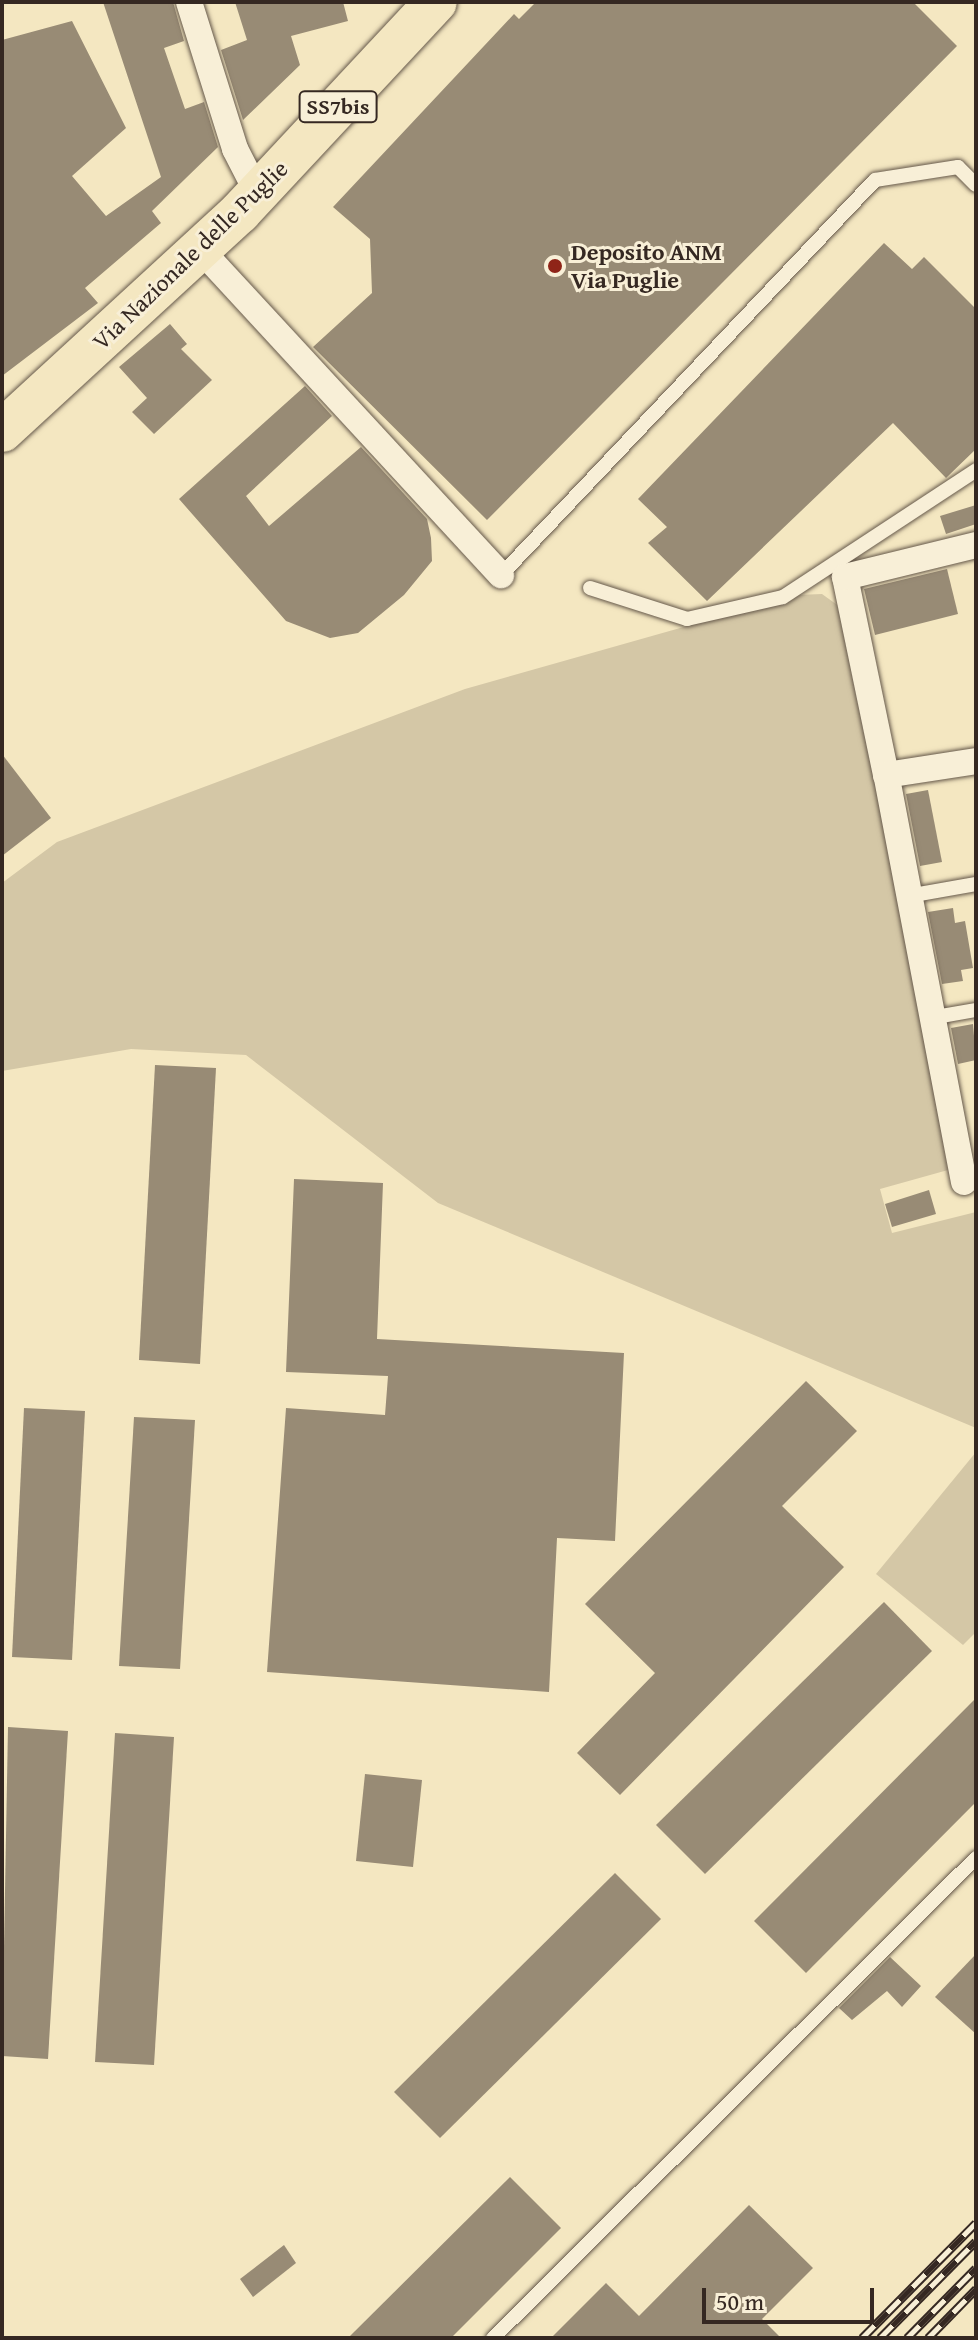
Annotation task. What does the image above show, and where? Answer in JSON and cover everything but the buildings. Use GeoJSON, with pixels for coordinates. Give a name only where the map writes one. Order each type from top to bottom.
{"type":"FeatureCollection","features":[{"type":"Feature","properties":{"kind":"main road","name":"Via Nazionale delle Puglie"},"geometry":{"type":"LineString","coordinates":[[2,431],[258,194],[436,2]]}},
{"type":"Feature","properties":{"kind":"street"},"geometry":{"type":"LineString","coordinates":[[189,2],[235,149],[258,194]]}},
{"type":"Feature","properties":{"kind":"street"},"geometry":{"type":"LineString","coordinates":[[200,249],[501,575]]}},
{"type":"Feature","properties":{"kind":"street"},"geometry":{"type":"LineString","coordinates":[[964,1182],[845,577],[976,545]]}},
{"type":"Feature","properties":{"kind":"street"},"geometry":{"type":"LineString","coordinates":[[886,775],[976,761]]}},
{"type":"Feature","properties":{"kind":"lane"},"geometry":{"type":"LineString","coordinates":[[501,575],[875,180],[958,167],[976,185]]}},
{"type":"Feature","properties":{"kind":"lane"},"geometry":{"type":"LineString","coordinates":[[590,588],[687,619],[783,597],[976,470]]}},
{"type":"Feature","properties":{"kind":"lane"},"geometry":{"type":"LineString","coordinates":[[908,896],[976,884]]}},
{"type":"Feature","properties":{"kind":"lane"},"geometry":{"type":"LineString","coordinates":[[930,1018],[976,1010]]}},
{"type":"Feature","properties":{"kind":"lane"},"geometry":{"type":"LineString","coordinates":[[493,2338],[976,1858]]}},
{"type":"Feature","properties":{"kind":"shaded area"},"geometry":{"type":"Polygon","coordinates":[[[822,594],[847,612],[948,1170],[880,1189],[892,1233],[976,1212],[976,1428],[438,1203],[246,1055],[131,1049],[2,1071],[2,883],[57,842],[465,689],[797,595],[822,594]]]}},
{"type":"Feature","properties":{"kind":"shaded area"},"geometry":{"type":"Polygon","coordinates":[[[976,1452],[976,1632],[963,1645],[876,1574],[976,1452]]]}},
{"type":"Feature","properties":{"kind":"railway"},"geometry":{"type":"LineString","coordinates":[[862,2338],[976,2223]]}},
{"type":"Feature","properties":{"kind":"railway"},"geometry":{"type":"LineString","coordinates":[[880,2338],[976,2241]]}},
{"type":"Feature","properties":{"kind":"railway"},"geometry":{"type":"LineString","coordinates":[[907,2338],[976,2268]]}},
{"type":"Feature","properties":{"kind":"railway"},"geometry":{"type":"LineString","coordinates":[[928,2338],[976,2289]]}},
{"type":"Feature","properties":{"kind":"place","name":"Deposito ANM Via Puglie"},"geometry":{"type":"Point","coordinates":[555,266]}}]}
